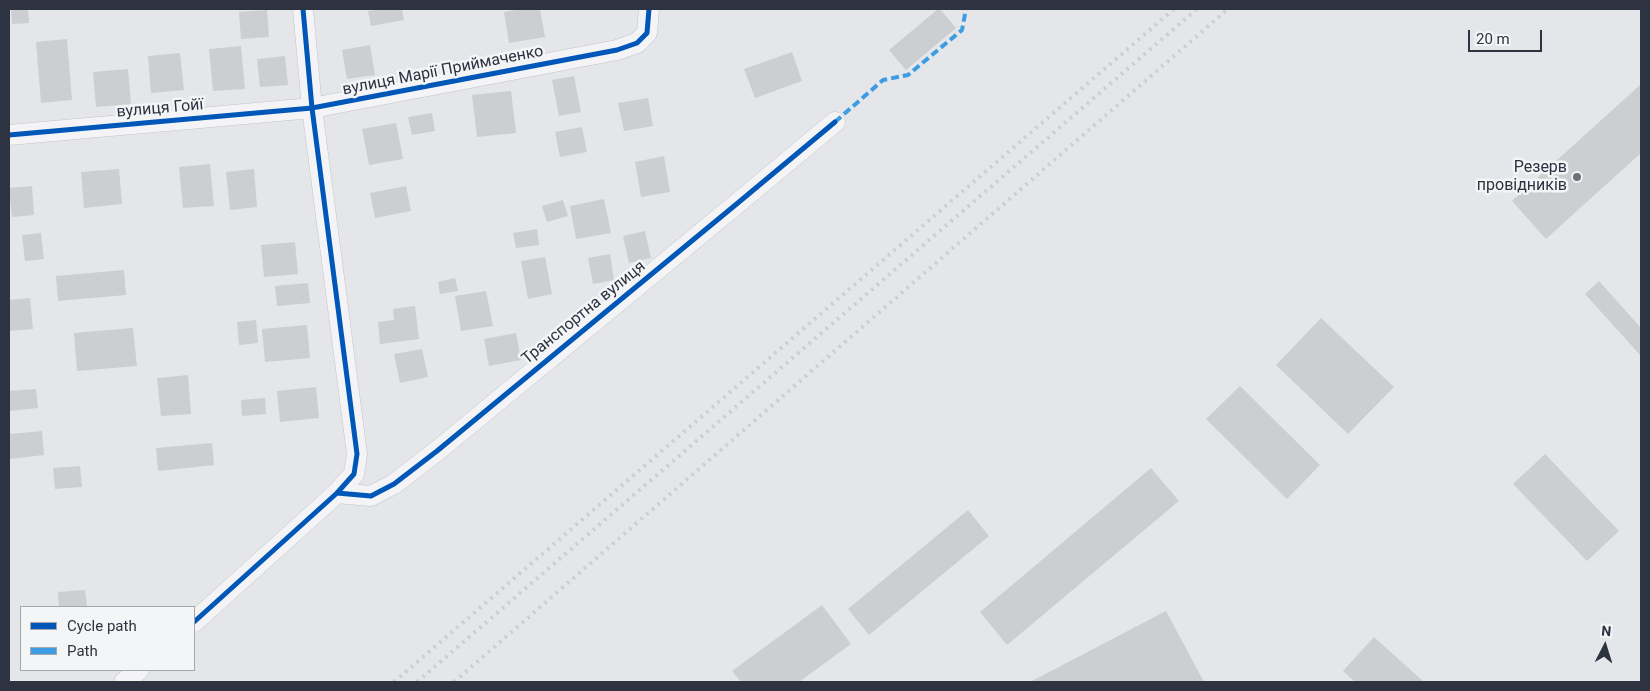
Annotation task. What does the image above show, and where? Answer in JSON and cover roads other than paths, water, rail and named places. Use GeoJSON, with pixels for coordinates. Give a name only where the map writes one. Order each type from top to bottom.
{"type":"FeatureCollection","features":[{"type":"Feature","properties":{"kind":"street"},"geometry":{"type":"LineString","coordinates":[[195,621],[337,493],[354,474],[357,454],[312,108],[302,9]]}},
{"type":"Feature","properties":{"kind":"street","name":"вулиця Марії Приймаченко"},"geometry":{"type":"LineString","coordinates":[[312,108],[618,50],[636,43],[647,33],[649,9]]}},
{"type":"Feature","properties":{"kind":"street","name":"вулиця Гойї"},"geometry":{"type":"LineString","coordinates":[[9,135],[312,108]]}},
{"type":"Feature","properties":{"kind":"street","name":"Транспортна вулиця"},"geometry":{"type":"LineString","coordinates":[[337,493],[371,496],[394,484],[437,451],[834,122]]}},
{"type":"Feature","properties":{"kind":"street"},"geometry":{"type":"LineString","coordinates":[[124,682],[138,671]]}},
{"type":"Feature","properties":{"kind":"railway"},"geometry":{"type":"LineString","coordinates":[[394,682],[1174,9]]}},
{"type":"Feature","properties":{"kind":"railway"},"geometry":{"type":"LineString","coordinates":[[417,682],[1197,9]]}},
{"type":"Feature","properties":{"kind":"railway"},"geometry":{"type":"LineString","coordinates":[[454,682],[1228,9]]}},
{"type":"Feature","properties":{"kind":"place","name":"Резерв провідників"},"geometry":{"type":"Point","coordinates":[1577,177]}}]}
